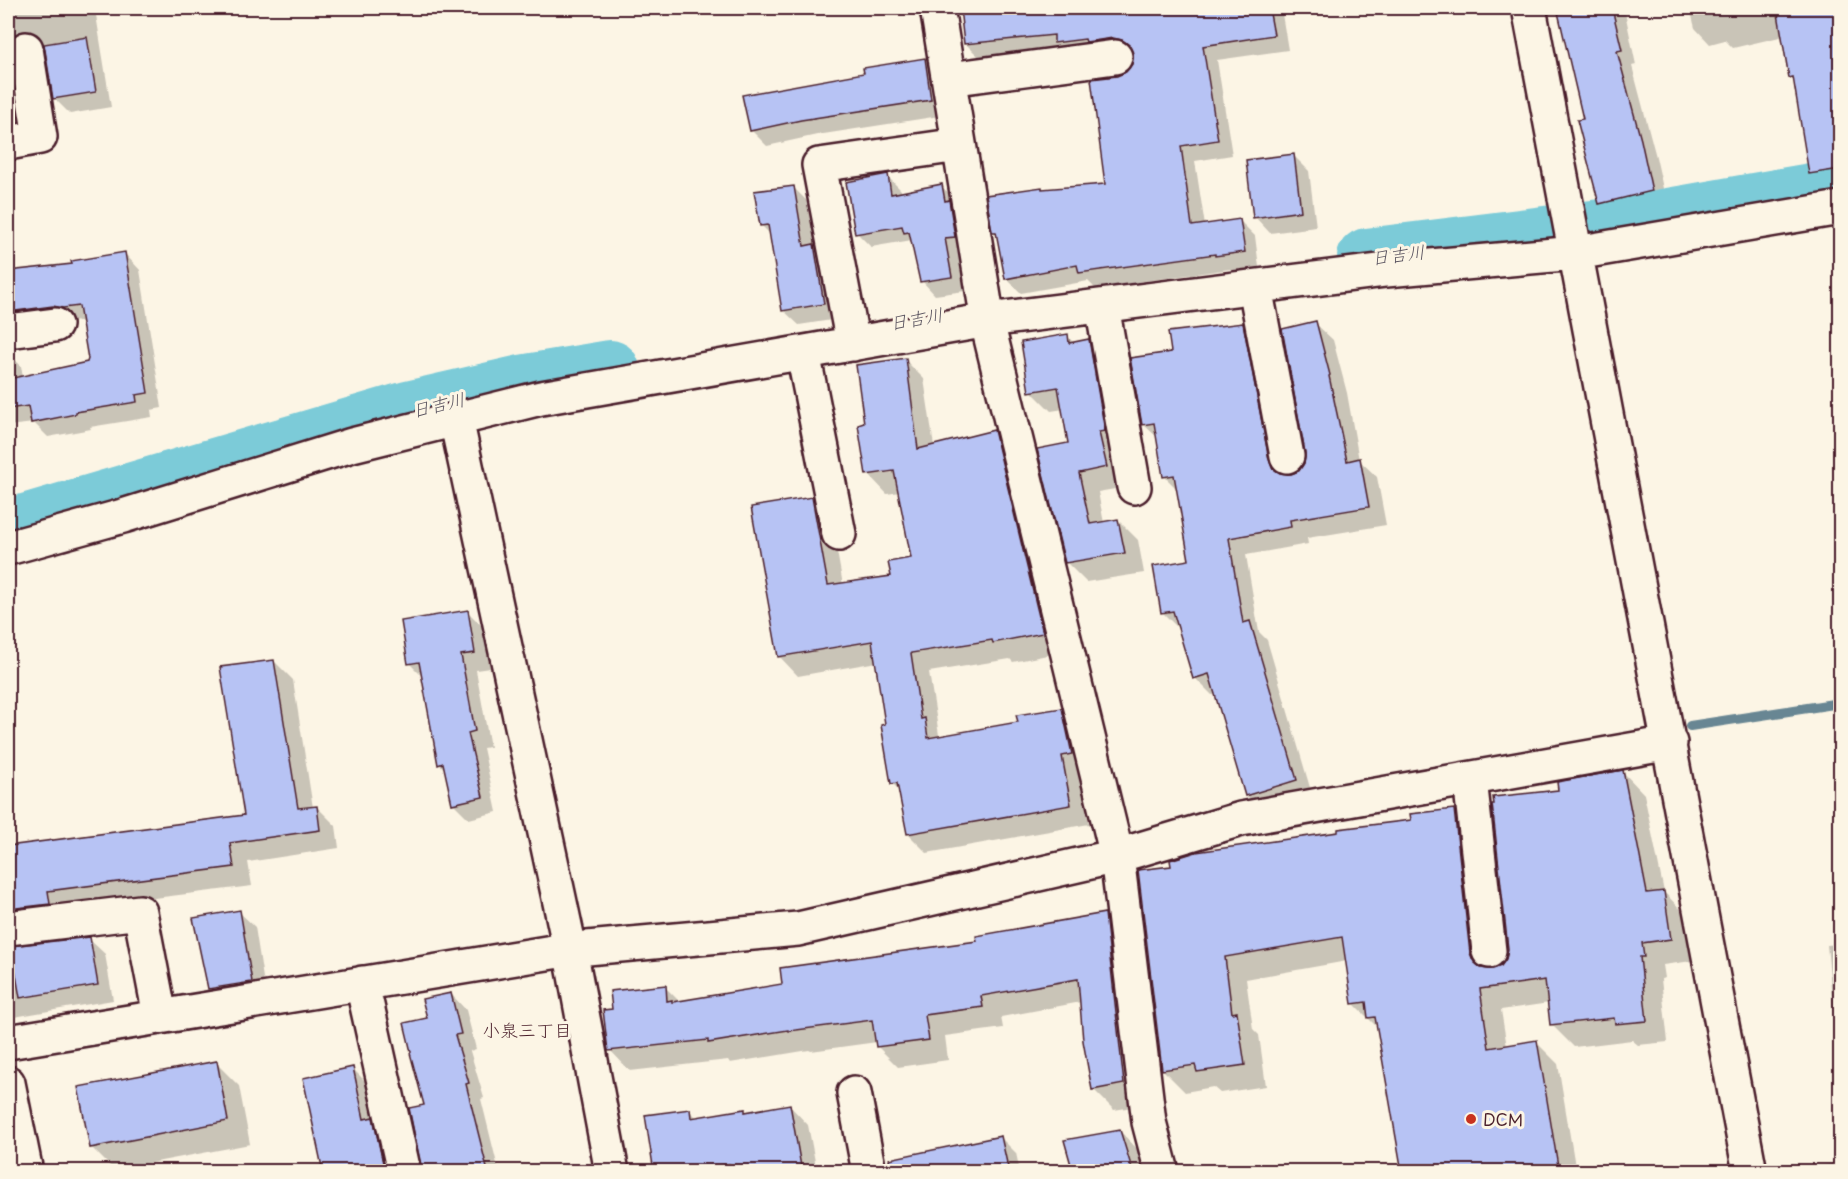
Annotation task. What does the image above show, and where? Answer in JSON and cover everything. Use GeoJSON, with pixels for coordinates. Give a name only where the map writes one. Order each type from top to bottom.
{"type":"FeatureCollection","features":[{"type":"Feature","properties":{"kind":"street"},"geometry":{"type":"LineString","coordinates":[[937,8],[988,320],[1117,856],[1149,1122],[1162,1172]]}},
{"type":"Feature","properties":{"kind":"street"},"geometry":{"type":"LineString","coordinates":[[1528,8],[1750,1172]]}},
{"type":"Feature","properties":{"kind":"street"},"geometry":{"type":"LineString","coordinates":[[8,143],[40,137],[26,49]]}},
{"type":"Feature","properties":{"kind":"street"},"geometry":{"type":"LineString","coordinates":[[949,80],[1115,57]]}},
{"type":"Feature","properties":{"kind":"street"},"geometry":{"type":"LineString","coordinates":[[853,344],[819,165],[959,145]]}},
{"type":"Feature","properties":{"kind":"street"},"geometry":{"type":"LineString","coordinates":[[8,548],[123,516],[352,445],[541,398],[988,320],[1386,270],[1576,252],[1840,208]]}},
{"type":"Feature","properties":{"kind":"street"},"geometry":{"type":"LineString","coordinates":[[1255,287],[1287,456]]}},
{"type":"Feature","properties":{"kind":"street"},"geometry":{"type":"LineString","coordinates":[[1102,306],[1134,487]]}},
{"type":"Feature","properties":{"kind":"street"},"geometry":{"type":"LineString","coordinates":[[8,331],[55,325]]}},
{"type":"Feature","properties":{"kind":"street"},"geometry":{"type":"LineString","coordinates":[[803,353],[839,534]]}},
{"type":"Feature","properties":{"kind":"street"},"geometry":{"type":"LineString","coordinates":[[456,419],[570,949],[612,1172]]}},
{"type":"Feature","properties":{"kind":"street"},"geometry":{"type":"LineString","coordinates":[[8,1042],[570,949],[798,929],[1117,856],[1241,819],[1670,743]]}},
{"type":"Feature","properties":{"kind":"street"},"geometry":{"type":"LineString","coordinates":[[1470,779],[1489,951]]}},
{"type":"Feature","properties":{"kind":"street"},"geometry":{"type":"LineString","coordinates":[[8,928],[140,912],[160,1016]]}},
{"type":"Feature","properties":{"kind":"street"},"geometry":{"type":"LineString","coordinates":[[362,983],[404,1172]]}},
{"type":"Feature","properties":{"kind":"street"},"geometry":{"type":"LineString","coordinates":[[8,1083],[26,1172]]}},
{"type":"Feature","properties":{"kind":"street"},"geometry":{"type":"LineString","coordinates":[[854,1093],[869,1172]]}},
{"type":"Feature","properties":{"kind":"building"},"geometry":{"type":"Polygon","coordinates":[[[960,8],[1269,8],[1274,35],[1203,46],[1218,140],[1181,146],[1192,226],[1240,219],[1245,252],[1079,273],[1077,265],[1005,279],[996,232],[992,232],[986,195],[1042,187],[1042,189],[1105,184],[1091,79],[1117,76],[1126,72],[1132,64],[1133,54],[1129,45],[1113,38],[1054,43],[1054,35],[964,44],[960,8]]]}},
{"type":"Feature","properties":{"kind":"building"},"geometry":{"type":"Polygon","coordinates":[[[1557,8],[1612,8],[1622,50],[1617,51],[1652,191],[1599,204],[1577,120],[1583,119],[1557,8]]]}},
{"type":"Feature","properties":{"kind":"building"},"geometry":{"type":"Polygon","coordinates":[[[1777,8],[1838,8],[1840,21],[1840,169],[1809,174],[1793,77],[1789,78],[1777,8]]]}},
{"type":"Feature","properties":{"kind":"building"},"geometry":{"type":"Polygon","coordinates":[[[87,37],[96,92],[53,99],[44,44],[87,37]]]}},
{"type":"Feature","properties":{"kind":"building"},"geometry":{"type":"Polygon","coordinates":[[[925,58],[931,100],[801,120],[750,131],[742,95],[864,73],[863,68],[925,58]]]}},
{"type":"Feature","properties":{"kind":"building"},"geometry":{"type":"Polygon","coordinates":[[[1294,154],[1301,211],[1253,218],[1246,160],[1294,154]]]}},
{"type":"Feature","properties":{"kind":"building"},"geometry":{"type":"Polygon","coordinates":[[[888,174],[891,194],[942,184],[945,201],[949,200],[955,237],[945,238],[952,277],[920,282],[909,232],[904,233],[902,226],[855,234],[846,182],[888,174]]]}},
{"type":"Feature","properties":{"kind":"building"},"geometry":{"type":"Polygon","coordinates":[[[794,186],[804,246],[814,244],[824,304],[782,311],[768,225],[760,226],[754,191],[794,186]]]}},
{"type":"Feature","properties":{"kind":"building"},"geometry":{"type":"Polygon","coordinates":[[[125,252],[148,393],[136,395],[137,402],[76,412],[76,414],[31,423],[28,406],[8,409],[8,379],[87,362],[88,359],[79,306],[63,308],[53,306],[8,312],[8,271],[72,264],[71,261],[125,252]]]}},
{"type":"Feature","properties":{"kind":"building"},"geometry":{"type":"Polygon","coordinates":[[[1316,321],[1330,375],[1347,461],[1360,458],[1369,507],[1290,520],[1291,527],[1229,538],[1243,623],[1250,621],[1297,780],[1245,796],[1209,674],[1193,679],[1173,611],[1161,613],[1153,566],[1189,560],[1174,475],[1163,477],[1154,423],[1142,425],[1130,358],[1171,352],[1168,332],[1243,323],[1269,459],[1272,468],[1280,473],[1291,474],[1299,471],[1304,463],[1305,453],[1282,329],[1316,321]]]}},
{"type":"Feature","properties":{"kind":"building"},"geometry":{"type":"Polygon","coordinates":[[[1068,334],[1069,343],[1089,339],[1105,431],[1099,432],[1107,467],[1079,473],[1090,524],[1118,519],[1125,553],[1065,563],[1037,449],[1068,443],[1058,387],[1029,392],[1021,342],[1068,334]]]}},
{"type":"Feature","properties":{"kind":"building"},"geometry":{"type":"Polygon","coordinates":[[[906,358],[918,449],[994,430],[1043,633],[993,643],[992,640],[911,653],[921,719],[925,718],[928,738],[1018,722],[1016,715],[1062,708],[1072,754],[1062,756],[1071,805],[907,834],[897,783],[891,784],[881,725],[885,724],[872,641],[778,657],[751,507],[812,497],[828,585],[891,576],[888,562],[911,558],[894,471],[866,475],[858,425],[864,423],[856,365],[906,358]]]}},
{"type":"Feature","properties":{"kind":"building"},"geometry":{"type":"Polygon","coordinates":[[[468,610],[475,653],[461,655],[475,731],[468,733],[483,797],[452,804],[443,763],[438,765],[419,662],[408,664],[401,621],[468,610]]]}},
{"type":"Feature","properties":{"kind":"building"},"geometry":{"type":"Polygon","coordinates":[[[274,660],[298,808],[317,806],[320,830],[230,843],[234,867],[48,891],[50,904],[8,909],[8,846],[244,815],[220,667],[274,660]]]}},
{"type":"Feature","properties":{"kind":"building"},"geometry":{"type":"Polygon","coordinates":[[[1623,770],[1647,893],[1664,891],[1671,939],[1642,943],[1644,957],[1640,957],[1647,1021],[1615,1024],[1614,1018],[1550,1025],[1545,980],[1480,989],[1489,1048],[1537,1040],[1559,1172],[1402,1172],[1375,1017],[1368,1018],[1366,1002],[1352,1004],[1342,937],[1225,957],[1232,1013],[1237,1012],[1245,1065],[1197,1072],[1195,1065],[1162,1070],[1138,870],[1171,866],[1170,860],[1196,852],[1338,832],[1338,829],[1411,820],[1410,814],[1454,809],[1470,953],[1474,962],[1481,968],[1492,969],[1501,966],[1506,959],[1508,949],[1493,797],[1558,790],[1557,782],[1623,770]]]}},
{"type":"Feature","properties":{"kind":"building"},"geometry":{"type":"Polygon","coordinates":[[[240,910],[252,982],[208,989],[193,918],[240,910]]]}},
{"type":"Feature","properties":{"kind":"building"},"geometry":{"type":"Polygon","coordinates":[[[1105,913],[1124,1084],[1092,1090],[1083,1041],[1078,979],[981,996],[983,1007],[925,1015],[929,1040],[876,1047],[872,1020],[708,1043],[708,1040],[608,1051],[603,1010],[612,1009],[610,991],[666,985],[667,1001],[672,1000],[672,1002],[782,984],[780,968],[977,941],[976,936],[1105,913]]]}},
{"type":"Feature","properties":{"kind":"building"},"geometry":{"type":"Polygon","coordinates":[[[90,937],[98,985],[20,998],[11,946],[90,937]]]}},
{"type":"Feature","properties":{"kind":"building"},"geometry":{"type":"Polygon","coordinates":[[[451,993],[461,1034],[455,1035],[469,1083],[466,1084],[488,1172],[422,1172],[409,1108],[424,1105],[404,1023],[427,1018],[422,999],[451,993]]]}},
{"type":"Feature","properties":{"kind":"building"},"geometry":{"type":"Polygon","coordinates":[[[217,1061],[228,1121],[90,1148],[78,1087],[217,1061]]]}},
{"type":"Feature","properties":{"kind":"building"},"geometry":{"type":"Polygon","coordinates":[[[353,1067],[364,1119],[373,1117],[385,1172],[323,1172],[303,1078],[353,1067]]]}},
{"type":"Feature","properties":{"kind":"building"},"geometry":{"type":"Polygon","coordinates":[[[790,1104],[802,1172],[730,1172],[729,1164],[683,1172],[654,1172],[645,1115],[690,1109],[691,1118],[790,1104]]]}},
{"type":"Feature","properties":{"kind":"building"},"geometry":{"type":"Polygon","coordinates":[[[1120,1130],[1133,1172],[1073,1172],[1064,1140],[1120,1130]]]}},
{"type":"Feature","properties":{"kind":"building"},"geometry":{"type":"Polygon","coordinates":[[[1001,1136],[1009,1172],[891,1172],[889,1159],[1001,1136]]]}},
{"type":"Feature","properties":{"kind":"waterway","name":"日吉川"},"geometry":{"type":"LineString","coordinates":[[1367,258],[1617,227],[1840,188]]}},
{"type":"Feature","properties":{"kind":"waterway","name":"日吉川"},"geometry":{"type":"LineString","coordinates":[[8,529],[408,411],[526,384],[610,370]]}},
{"type":"Feature","properties":{"kind":"waterway"},"geometry":{"type":"LineString","coordinates":[[1690,726],[1840,703]]}},
{"type":"Feature","properties":{"kind":"place","name":"DCM"},"geometry":{"type":"Point","coordinates":[1471,1119]}},
{"type":"Feature","properties":{"kind":"district","name":"小泉三丁目"},"geometry":{"type":"Point","coordinates":[527,1029]}}]}
